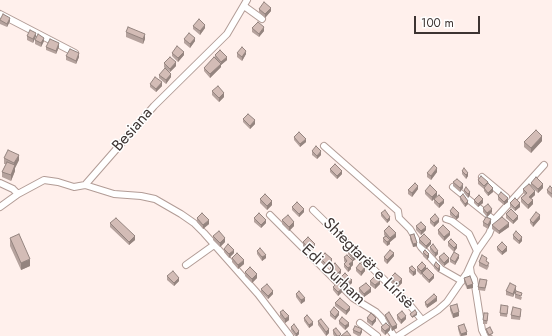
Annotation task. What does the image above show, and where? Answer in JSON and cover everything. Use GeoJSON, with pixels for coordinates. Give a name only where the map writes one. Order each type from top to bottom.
{"type":"FeatureCollection","features":[{"type":"Feature","properties":{"kind":"street","name":"Besiana"},"geometry":{"type":"LineString","coordinates":[[85,185],[149,111],[227,34],[245,3],[262,19]]}},
{"type":"Feature","properties":{"kind":"street"},"geometry":{"type":"LineString","coordinates":[[0,14],[75,53]]}},
{"type":"Feature","properties":{"kind":"street"},"geometry":{"type":"LineString","coordinates":[[324,146],[398,211],[399,218],[416,236],[421,247],[441,269],[462,282]]}},
{"type":"Feature","properties":{"kind":"street"},"geometry":{"type":"LineString","coordinates":[[398,336],[438,310],[447,302],[462,282],[478,251],[489,234],[494,220],[544,165]]}},
{"type":"Feature","properties":{"kind":"street"},"geometry":{"type":"LineString","coordinates":[[482,177],[510,201]]}},
{"type":"Feature","properties":{"kind":"street"},"geometry":{"type":"LineString","coordinates":[[0,207],[18,194],[44,180],[58,182],[74,187],[85,185],[114,194],[141,196],[155,200],[174,210],[194,224],[269,307],[290,336]]}},
{"type":"Feature","properties":{"kind":"street"},"geometry":{"type":"LineString","coordinates":[[0,183],[13,189],[18,194]]}},
{"type":"Feature","properties":{"kind":"street"},"geometry":{"type":"LineString","coordinates":[[453,187],[494,220]]}},
{"type":"Feature","properties":{"kind":"street","name":"Shtegtarët e Lirisë"},"geometry":{"type":"LineString","coordinates":[[313,210],[410,304],[422,320]]}},
{"type":"Feature","properties":{"kind":"street","name":"Edi Durham"},"geometry":{"type":"LineString","coordinates":[[270,215],[354,298],[376,312],[394,336]]}},
{"type":"Feature","properties":{"kind":"street"},"geometry":{"type":"LineString","coordinates":[[446,220],[452,221],[469,234],[478,251]]}},
{"type":"Feature","properties":{"kind":"street"},"geometry":{"type":"LineString","coordinates":[[186,265],[214,245]]}},
{"type":"Feature","properties":{"kind":"street"},"geometry":{"type":"LineString","coordinates":[[470,267],[471,274],[474,279],[482,330],[485,336]]}},
{"type":"Feature","properties":{"kind":"street"},"geometry":{"type":"LineString","coordinates":[[360,323],[378,336]]}},
{"type":"Feature","properties":{"kind":"building"},"geometry":{"type":"Polygon","coordinates":[[[264,2],[271,8],[265,14],[259,9],[264,2]]]}},
{"type":"Feature","properties":{"kind":"building"},"geometry":{"type":"Polygon","coordinates":[[[3,14],[10,18],[7,24],[0,20],[3,14]]]}},
{"type":"Feature","properties":{"kind":"building"},"geometry":{"type":"Polygon","coordinates":[[[199,19],[205,25],[200,31],[193,26],[199,19]]]}},
{"type":"Feature","properties":{"kind":"building"},"geometry":{"type":"Polygon","coordinates":[[[258,22],[264,27],[259,34],[252,28],[258,22]]]}},
{"type":"Feature","properties":{"kind":"building"},"geometry":{"type":"Polygon","coordinates":[[[128,27],[145,34],[143,39],[126,32],[128,27]]]}},
{"type":"Feature","properties":{"kind":"building"},"geometry":{"type":"Polygon","coordinates":[[[30,30],[36,33],[33,39],[27,36],[30,30]]]}},
{"type":"Feature","properties":{"kind":"building"},"geometry":{"type":"Polygon","coordinates":[[[189,33],[195,38],[190,44],[184,39],[189,33]]]}},
{"type":"Feature","properties":{"kind":"building"},"geometry":{"type":"Polygon","coordinates":[[[38,34],[44,38],[41,43],[35,40],[38,34]]]}},
{"type":"Feature","properties":{"kind":"building"},"geometry":{"type":"Polygon","coordinates":[[[50,39],[59,43],[56,51],[46,47],[50,39]]]}},
{"type":"Feature","properties":{"kind":"building"},"geometry":{"type":"Polygon","coordinates":[[[177,46],[184,52],[178,58],[172,53],[177,46]]]}},
{"type":"Feature","properties":{"kind":"building"},"geometry":{"type":"Polygon","coordinates":[[[242,47],[246,51],[242,57],[237,53],[242,47]]]}},
{"type":"Feature","properties":{"kind":"building"},"geometry":{"type":"Polygon","coordinates":[[[70,49],[79,53],[76,61],[66,56],[70,49]]]}},
{"type":"Feature","properties":{"kind":"building"},"geometry":{"type":"Polygon","coordinates":[[[220,50],[227,57],[221,62],[215,55],[220,50]]]}},
{"type":"Feature","properties":{"kind":"building"},"geometry":{"type":"Polygon","coordinates":[[[170,57],[176,62],[170,69],[164,63],[170,57]]]}},
{"type":"Feature","properties":{"kind":"building"},"geometry":{"type":"Polygon","coordinates":[[[214,57],[221,64],[210,74],[204,68],[214,57]]]}},
{"type":"Feature","properties":{"kind":"building"},"geometry":{"type":"Polygon","coordinates":[[[165,68],[171,74],[166,80],[159,75],[165,68]]]}},
{"type":"Feature","properties":{"kind":"building"},"geometry":{"type":"Polygon","coordinates":[[[155,77],[162,82],[156,89],[150,84],[155,77]]]}},
{"type":"Feature","properties":{"kind":"building"},"geometry":{"type":"Polygon","coordinates":[[[218,86],[224,93],[219,98],[212,91],[218,86]]]}},
{"type":"Feature","properties":{"kind":"building"},"geometry":{"type":"Polygon","coordinates":[[[248,114],[255,120],[250,126],[243,119],[248,114]]]}},
{"type":"Feature","properties":{"kind":"building"},"geometry":{"type":"Polygon","coordinates":[[[536,130],[542,136],[531,148],[524,142],[536,130]]]}},
{"type":"Feature","properties":{"kind":"building"},"geometry":{"type":"Polygon","coordinates":[[[299,132],[306,139],[300,144],[294,137],[299,132]]]}},
{"type":"Feature","properties":{"kind":"building"},"geometry":{"type":"Polygon","coordinates":[[[316,146],[321,151],[317,156],[312,151],[316,146]]]}},
{"type":"Feature","properties":{"kind":"building"},"geometry":{"type":"Polygon","coordinates":[[[8,150],[19,155],[14,163],[4,158],[8,150]]]}},
{"type":"Feature","properties":{"kind":"building"},"geometry":{"type":"Polygon","coordinates":[[[7,162],[15,165],[11,175],[2,172],[7,162]]]}},
{"type":"Feature","properties":{"kind":"building"},"geometry":{"type":"Polygon","coordinates":[[[335,164],[342,171],[337,176],[330,169],[335,164]]]}},
{"type":"Feature","properties":{"kind":"building"},"geometry":{"type":"Polygon","coordinates":[[[434,165],[437,168],[431,176],[427,173],[434,165]]]}},
{"type":"Feature","properties":{"kind":"building"},"geometry":{"type":"Polygon","coordinates":[[[464,168],[468,173],[466,175],[462,171],[464,168]]]}},
{"type":"Feature","properties":{"kind":"building"},"geometry":{"type":"Polygon","coordinates":[[[481,176],[488,182],[484,186],[478,180],[481,176]]]}},
{"type":"Feature","properties":{"kind":"building"},"geometry":{"type":"Polygon","coordinates":[[[536,177],[543,184],[538,189],[531,183],[536,177]]]}},
{"type":"Feature","properties":{"kind":"building"},"geometry":{"type":"Polygon","coordinates":[[[457,179],[463,184],[460,188],[453,182],[457,179]]]}},
{"type":"Feature","properties":{"kind":"building"},"geometry":{"type":"Polygon","coordinates":[[[415,183],[418,186],[412,193],[408,190],[415,183]]]}},
{"type":"Feature","properties":{"kind":"building"},"geometry":{"type":"Polygon","coordinates":[[[488,183],[493,188],[488,193],[484,188],[488,183]]]}},
{"type":"Feature","properties":{"kind":"building"},"geometry":{"type":"Polygon","coordinates":[[[529,184],[535,191],[529,197],[533,200],[528,205],[521,198],[527,193],[523,189],[529,184]]]}},
{"type":"Feature","properties":{"kind":"building"},"geometry":{"type":"Polygon","coordinates":[[[430,185],[437,192],[432,197],[425,191],[430,185]]]}},
{"type":"Feature","properties":{"kind":"building"},"geometry":{"type":"Polygon","coordinates":[[[550,186],[552,188],[552,194],[547,190],[550,186]]]}},
{"type":"Feature","properties":{"kind":"building"},"geometry":{"type":"Polygon","coordinates":[[[466,187],[470,192],[468,194],[464,190],[466,187]]]}},
{"type":"Feature","properties":{"kind":"building"},"geometry":{"type":"Polygon","coordinates":[[[501,192],[508,198],[504,202],[498,196],[501,192]]]}},
{"type":"Feature","properties":{"kind":"building"},"geometry":{"type":"Polygon","coordinates":[[[265,194],[272,201],[267,206],[260,199],[265,194]]]}},
{"type":"Feature","properties":{"kind":"building"},"geometry":{"type":"Polygon","coordinates":[[[463,194],[468,201],[465,204],[460,197],[463,194]]]}},
{"type":"Feature","properties":{"kind":"building"},"geometry":{"type":"Polygon","coordinates":[[[439,195],[444,200],[439,204],[434,199],[439,195]]]}},
{"type":"Feature","properties":{"kind":"building"},"geometry":{"type":"Polygon","coordinates":[[[479,195],[483,199],[478,204],[474,200],[479,195]]]}},
{"type":"Feature","properties":{"kind":"building"},"geometry":{"type":"Polygon","coordinates":[[[515,198],[520,203],[515,208],[510,203],[515,198]]]}},
{"type":"Feature","properties":{"kind":"building"},"geometry":{"type":"Polygon","coordinates":[[[297,202],[304,209],[299,214],[292,207],[297,202]]]}},
{"type":"Feature","properties":{"kind":"building"},"geometry":{"type":"Polygon","coordinates":[[[488,204],[492,209],[487,213],[483,208],[488,204]]]}},
{"type":"Feature","properties":{"kind":"building"},"geometry":{"type":"Polygon","coordinates":[[[453,207],[459,213],[456,217],[450,211],[453,207]]]}},
{"type":"Feature","properties":{"kind":"building"},"geometry":{"type":"Polygon","coordinates":[[[511,209],[518,216],[513,221],[506,214],[511,209]]]}},
{"type":"Feature","properties":{"kind":"building"},"geometry":{"type":"Polygon","coordinates":[[[385,210],[390,217],[387,220],[381,213],[385,210]]]}},
{"type":"Feature","properties":{"kind":"building"},"geometry":{"type":"Polygon","coordinates":[[[536,212],[540,215],[533,223],[530,220],[536,212]]]}},
{"type":"Feature","properties":{"kind":"building"},"geometry":{"type":"Polygon","coordinates":[[[202,213],[209,220],[203,225],[197,218],[202,213]]]}},
{"type":"Feature","properties":{"kind":"building"},"geometry":{"type":"Polygon","coordinates":[[[259,213],[266,220],[261,225],[254,218],[259,213]]]}},
{"type":"Feature","properties":{"kind":"building"},"geometry":{"type":"Polygon","coordinates":[[[435,214],[439,219],[434,223],[430,219],[435,214]]]}},
{"type":"Feature","properties":{"kind":"building"},"geometry":{"type":"Polygon","coordinates":[[[288,215],[294,222],[289,227],[282,220],[288,215]]]}},
{"type":"Feature","properties":{"kind":"building"},"geometry":{"type":"Polygon","coordinates":[[[486,217],[491,219],[488,225],[483,222],[486,217]]]}},
{"type":"Feature","properties":{"kind":"building"},"geometry":{"type":"Polygon","coordinates":[[[502,217],[509,223],[499,231],[492,225],[502,217]]]}},
{"type":"Feature","properties":{"kind":"building"},"geometry":{"type":"Polygon","coordinates":[[[116,218],[135,236],[129,242],[110,223],[116,218]]]}},
{"type":"Feature","properties":{"kind":"building"},"geometry":{"type":"Polygon","coordinates":[[[421,222],[426,227],[421,231],[416,226],[421,222]]]}},
{"type":"Feature","properties":{"kind":"building"},"geometry":{"type":"Polygon","coordinates":[[[443,225],[450,232],[444,237],[438,230],[443,225]]]}},
{"type":"Feature","properties":{"kind":"building"},"geometry":{"type":"Polygon","coordinates":[[[389,226],[396,233],[390,238],[384,231],[389,226]]]}},
{"type":"Feature","properties":{"kind":"building"},"geometry":{"type":"Polygon","coordinates":[[[219,231],[225,238],[220,243],[213,236],[219,231]]]}},
{"type":"Feature","properties":{"kind":"building"},"geometry":{"type":"Polygon","coordinates":[[[516,231],[522,237],[519,241],[513,235],[516,231]]]}},
{"type":"Feature","properties":{"kind":"building"},"geometry":{"type":"Polygon","coordinates":[[[19,234],[30,259],[21,263],[10,238],[19,234]]]}},
{"type":"Feature","properties":{"kind":"building"},"geometry":{"type":"Polygon","coordinates":[[[414,234],[417,243],[413,244],[410,235],[414,234]]]}},
{"type":"Feature","properties":{"kind":"building"},"geometry":{"type":"Polygon","coordinates":[[[424,234],[431,241],[426,246],[419,239],[424,234]]]}},
{"type":"Feature","properties":{"kind":"building"},"geometry":{"type":"Polygon","coordinates":[[[386,236],[390,240],[387,242],[383,238],[386,236]]]}},
{"type":"Feature","properties":{"kind":"building"},"geometry":{"type":"Polygon","coordinates":[[[308,237],[315,244],[309,249],[303,242],[308,237]]]}},
{"type":"Feature","properties":{"kind":"building"},"geometry":{"type":"Polygon","coordinates":[[[451,239],[457,245],[454,248],[448,242],[451,239]]]}},
{"type":"Feature","properties":{"kind":"building"},"geometry":{"type":"Polygon","coordinates":[[[502,242],[507,247],[502,252],[497,247],[502,242]]]}},
{"type":"Feature","properties":{"kind":"building"},"geometry":{"type":"Polygon","coordinates":[[[228,244],[234,250],[229,254],[224,249],[228,244]]]}},
{"type":"Feature","properties":{"kind":"building"},"geometry":{"type":"Polygon","coordinates":[[[433,244],[438,251],[435,253],[430,247],[433,244]]]}},
{"type":"Feature","properties":{"kind":"building"},"geometry":{"type":"Polygon","coordinates":[[[260,248],[266,255],[262,257],[257,251],[260,248]]]}},
{"type":"Feature","properties":{"kind":"building"},"geometry":{"type":"Polygon","coordinates":[[[351,248],[356,255],[353,258],[348,251],[351,248]]]}},
{"type":"Feature","properties":{"kind":"building"},"geometry":{"type":"Polygon","coordinates":[[[390,250],[394,253],[387,260],[384,257],[390,250]]]}},
{"type":"Feature","properties":{"kind":"building"},"geometry":{"type":"Polygon","coordinates":[[[425,250],[429,254],[427,256],[423,252],[425,250]]]}},
{"type":"Feature","properties":{"kind":"building"},"geometry":{"type":"Polygon","coordinates":[[[454,252],[459,255],[455,262],[450,259],[454,252]]]}},
{"type":"Feature","properties":{"kind":"building"},"geometry":{"type":"Polygon","coordinates":[[[237,253],[244,260],[238,265],[232,258],[237,253]]]}},
{"type":"Feature","properties":{"kind":"building"},"geometry":{"type":"Polygon","coordinates":[[[325,253],[332,259],[326,264],[320,258],[325,253]]]}},
{"type":"Feature","properties":{"kind":"building"},"geometry":{"type":"Polygon","coordinates":[[[444,253],[449,258],[444,263],[439,257],[444,253]]]}},
{"type":"Feature","properties":{"kind":"building"},"geometry":{"type":"Polygon","coordinates":[[[347,255],[353,261],[349,264],[351,266],[348,268],[344,264],[347,261],[344,257],[347,255]]]}},
{"type":"Feature","properties":{"kind":"building"},"geometry":{"type":"Polygon","coordinates":[[[482,255],[487,258],[486,261],[489,263],[487,266],[479,262],[482,255]]]}},
{"type":"Feature","properties":{"kind":"building"},"geometry":{"type":"Polygon","coordinates":[[[422,262],[426,266],[421,271],[417,267],[422,262]]]}},
{"type":"Feature","properties":{"kind":"building"},"geometry":{"type":"Polygon","coordinates":[[[436,262],[440,266],[438,269],[434,265],[436,262]]]}},
{"type":"Feature","properties":{"kind":"building"},"geometry":{"type":"Polygon","coordinates":[[[335,263],[341,270],[336,275],[330,268],[335,263]]]}},
{"type":"Feature","properties":{"kind":"building"},"geometry":{"type":"Polygon","coordinates":[[[360,263],[365,267],[361,272],[356,268],[360,263]]]}},
{"type":"Feature","properties":{"kind":"building"},"geometry":{"type":"Polygon","coordinates":[[[412,266],[416,270],[413,272],[409,268],[412,266]]]}},
{"type":"Feature","properties":{"kind":"building"},"geometry":{"type":"Polygon","coordinates":[[[250,267],[257,274],[252,279],[245,272],[250,267]]]}},
{"type":"Feature","properties":{"kind":"building"},"geometry":{"type":"Polygon","coordinates":[[[427,268],[434,275],[429,280],[422,273],[427,268]]]}},
{"type":"Feature","properties":{"kind":"building"},"geometry":{"type":"Polygon","coordinates":[[[173,271],[179,278],[174,283],[167,276],[173,271]]]}},
{"type":"Feature","properties":{"kind":"building"},"geometry":{"type":"Polygon","coordinates":[[[345,273],[352,280],[346,285],[340,278],[345,273]]]}},
{"type":"Feature","properties":{"kind":"building"},"geometry":{"type":"Polygon","coordinates":[[[395,273],[402,279],[397,284],[390,278],[395,273]]]}},
{"type":"Feature","properties":{"kind":"building"},"geometry":{"type":"Polygon","coordinates":[[[375,276],[380,281],[375,285],[370,281],[375,276]]]}},
{"type":"Feature","properties":{"kind":"building"},"geometry":{"type":"Polygon","coordinates":[[[470,276],[473,284],[467,286],[464,278],[470,276]]]}},
{"type":"Feature","properties":{"kind":"building"},"geometry":{"type":"Polygon","coordinates":[[[480,279],[487,280],[485,288],[478,287],[480,279]]]}},
{"type":"Feature","properties":{"kind":"building"},"geometry":{"type":"Polygon","coordinates":[[[339,281],[344,287],[338,292],[333,287],[339,281]]]}},
{"type":"Feature","properties":{"kind":"building"},"geometry":{"type":"Polygon","coordinates":[[[366,283],[371,288],[364,294],[359,288],[366,283]]]}},
{"type":"Feature","properties":{"kind":"building"},"geometry":{"type":"Polygon","coordinates":[[[510,283],[516,286],[513,294],[506,291],[510,283]]]}},
{"type":"Feature","properties":{"kind":"building"},"geometry":{"type":"Polygon","coordinates":[[[267,284],[273,291],[268,296],[261,289],[267,284]]]}},
{"type":"Feature","properties":{"kind":"building"},"geometry":{"type":"Polygon","coordinates":[[[299,291],[305,298],[301,300],[296,294],[299,291]]]}},
{"type":"Feature","properties":{"kind":"building"},"geometry":{"type":"Polygon","coordinates":[[[516,291],[522,293],[521,296],[515,294],[516,291]]]}},
{"type":"Feature","properties":{"kind":"building"},"geometry":{"type":"Polygon","coordinates":[[[434,294],[437,297],[427,305],[425,302],[434,294]]]}},
{"type":"Feature","properties":{"kind":"building"},"geometry":{"type":"Polygon","coordinates":[[[340,298],[350,307],[346,311],[335,303],[340,298]]]}},
{"type":"Feature","properties":{"kind":"building"},"geometry":{"type":"Polygon","coordinates":[[[457,304],[459,312],[453,314],[450,306],[457,304]]]}},
{"type":"Feature","properties":{"kind":"building"},"geometry":{"type":"Polygon","coordinates":[[[501,305],[508,306],[507,314],[500,313],[501,305]]]}},
{"type":"Feature","properties":{"kind":"building"},"geometry":{"type":"Polygon","coordinates":[[[334,307],[339,312],[335,317],[330,312],[334,307]]]}},
{"type":"Feature","properties":{"kind":"building"},"geometry":{"type":"Polygon","coordinates":[[[513,307],[521,309],[520,317],[511,315],[513,307]]]}},
{"type":"Feature","properties":{"kind":"building"},"geometry":{"type":"Polygon","coordinates":[[[283,310],[289,316],[285,319],[280,312],[283,310]]]}},
{"type":"Feature","properties":{"kind":"building"},"geometry":{"type":"Polygon","coordinates":[[[415,310],[417,313],[412,317],[410,314],[415,310]]]}},
{"type":"Feature","properties":{"kind":"building"},"geometry":{"type":"Polygon","coordinates":[[[402,311],[406,316],[401,320],[397,315],[402,311]]]}},
{"type":"Feature","properties":{"kind":"building"},"geometry":{"type":"Polygon","coordinates":[[[389,312],[397,325],[392,327],[385,315],[389,312]]]}},
{"type":"Feature","properties":{"kind":"building"},"geometry":{"type":"Polygon","coordinates":[[[371,313],[376,318],[372,322],[367,318],[371,313]]]}},
{"type":"Feature","properties":{"kind":"building"},"geometry":{"type":"Polygon","coordinates":[[[484,313],[488,313],[487,321],[483,320],[484,313]]]}},
{"type":"Feature","properties":{"kind":"building"},"geometry":{"type":"Polygon","coordinates":[[[307,315],[313,322],[309,325],[304,318],[307,315]]]}},
{"type":"Feature","properties":{"kind":"building"},"geometry":{"type":"Polygon","coordinates":[[[342,317],[349,323],[345,326],[339,321],[342,317]]]}},
{"type":"Feature","properties":{"kind":"building"},"geometry":{"type":"Polygon","coordinates":[[[321,319],[329,329],[326,332],[318,321],[321,319]]]}},
{"type":"Feature","properties":{"kind":"building"},"geometry":{"type":"Polygon","coordinates":[[[386,323],[390,327],[385,331],[381,327],[386,323]]]}},
{"type":"Feature","properties":{"kind":"building"},"geometry":{"type":"Polygon","coordinates":[[[294,324],[299,331],[296,334],[291,327],[294,324]]]}},
{"type":"Feature","properties":{"kind":"building"},"geometry":{"type":"Polygon","coordinates":[[[464,324],[467,332],[461,334],[458,326],[464,324]]]}},
{"type":"Feature","properties":{"kind":"building"},"geometry":{"type":"Polygon","coordinates":[[[355,326],[362,329],[360,333],[353,330],[355,326]]]}},
{"type":"Feature","properties":{"kind":"building"},"geometry":{"type":"Polygon","coordinates":[[[490,327],[493,333],[489,335],[486,329],[490,327]]]}},
{"type":"Feature","properties":{"kind":"building"},"geometry":{"type":"Polygon","coordinates":[[[336,328],[341,334],[339,336],[337,336],[333,330],[336,328]]]}},
{"type":"Feature","properties":{"kind":"building"},"geometry":{"type":"Polygon","coordinates":[[[347,331],[351,336],[341,336],[347,331]]]}}]}
